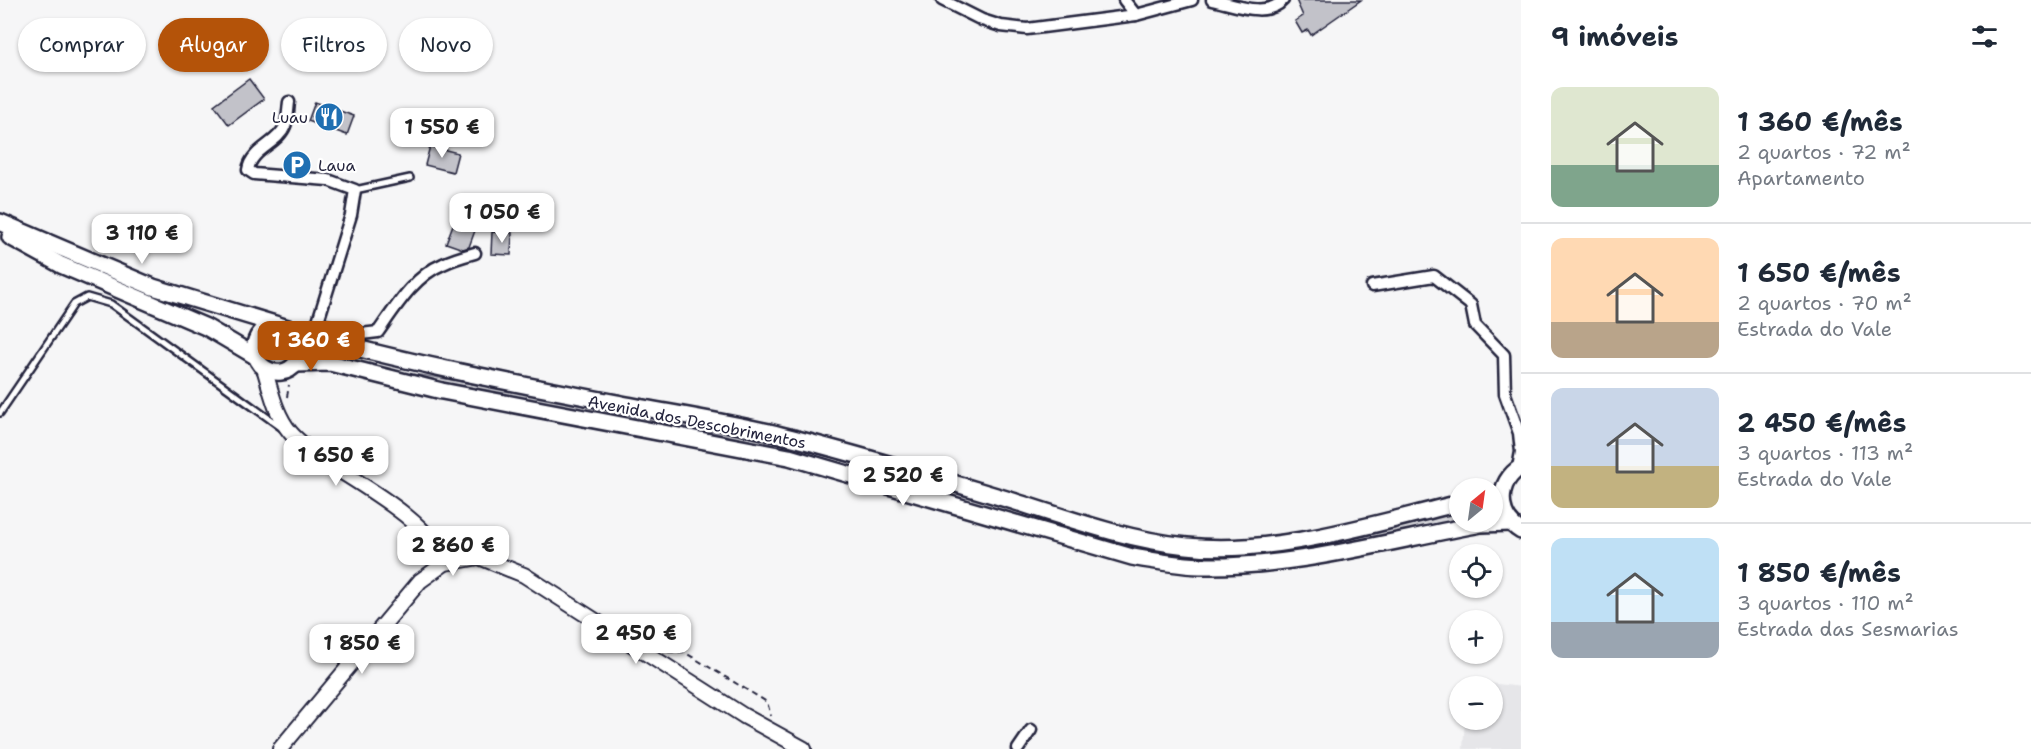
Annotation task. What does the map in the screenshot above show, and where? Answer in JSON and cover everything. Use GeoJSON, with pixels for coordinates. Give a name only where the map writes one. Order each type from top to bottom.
{"type":"FeatureCollection","features":[{"type":"Feature","properties":{"kind":"main road"},"geometry":{"type":"LineString","coordinates":[[0,222],[153,287],[293,331],[298,336],[302,350],[296,364],[284,372],[277,372],[206,327],[61,265],[0,231]]}},
{"type":"Feature","properties":{"kind":"main road"},"geometry":{"type":"LineString","coordinates":[[260,362],[254,349],[258,336],[269,327],[276,325]]}},
{"type":"Feature","properties":{"kind":"main road","name":"Avenida dos Descobrimentos"},"geometry":{"type":"LineString","coordinates":[[293,331],[315,330],[500,380],[778,434],[837,449],[1088,525],[1142,539],[1189,547],[1274,544],[1449,505]]}},
{"type":"Feature","properties":{"kind":"main road","name":"Avenida dos Descobrimentos"},"geometry":{"type":"LineString","coordinates":[[296,364],[330,363],[442,391],[789,457],[1132,557],[1170,564],[1234,566],[1282,562],[1481,524],[1518,530]]}},
{"type":"Feature","properties":{"kind":"main road"},"geometry":{"type":"LineString","coordinates":[[1503,482],[1520,467]]}},
{"type":"Feature","properties":{"kind":"main road"},"geometry":{"type":"LineString","coordinates":[[1506,480],[1502,502],[1504,514],[1518,530]]}},
{"type":"Feature","properties":{"kind":"street"},"geometry":{"type":"LineString","coordinates":[[942,0],[982,20],[1001,26],[1027,29],[1136,15],[1192,0]]}},
{"type":"Feature","properties":{"kind":"street"},"geometry":{"type":"LineString","coordinates":[[1124,0],[1136,15]]}},
{"type":"Feature","properties":{"kind":"street"},"geometry":{"type":"LineString","coordinates":[[1212,0],[1257,10],[1278,6],[1283,0]]}},
{"type":"Feature","properties":{"kind":"street"},"geometry":{"type":"LineString","coordinates":[[289,102],[285,126],[275,140],[256,154],[248,170],[254,174],[328,180],[342,183],[355,190],[351,215],[315,330],[360,334],[378,332],[400,300],[424,277],[441,264],[475,253]]}},
{"type":"Feature","properties":{"kind":"street"},"geometry":{"type":"LineString","coordinates":[[1372,286],[1434,276],[1471,305],[1475,325],[1504,356],[1505,394],[1520,434],[1520,467]]}},
{"type":"Feature","properties":{"kind":"street"},"geometry":{"type":"LineString","coordinates":[[260,362],[278,411],[288,429],[315,454],[413,521],[440,549],[445,563]]}},
{"type":"Feature","properties":{"kind":"street"},"geometry":{"type":"LineString","coordinates":[[280,749],[420,581],[445,563],[479,557],[524,575],[744,716],[804,749]]}},
{"type":"Feature","properties":{"kind":"street"},"geometry":{"type":"LineString","coordinates":[[1018,749],[1031,730]]}},
{"type":"Feature","properties":{"kind":"lane"},"geometry":{"type":"LineString","coordinates":[[355,190],[410,178]]}},
{"type":"Feature","properties":{"kind":"lane"},"geometry":{"type":"LineString","coordinates":[[0,413],[74,304],[87,297],[111,304],[288,429]]}},
{"type":"Feature","properties":{"kind":"shaded area"},"geometry":{"type":"Polygon","coordinates":[[[379,370],[435,377],[777,441],[854,461],[1135,545],[1345,538],[1449,514],[1449,522],[1317,550],[1267,557],[1198,560],[1143,551],[1087,536],[797,451],[707,431],[447,385],[379,370]]]}},
{"type":"Feature","properties":{"kind":"shaded area"},"geometry":{"type":"Polygon","coordinates":[[[1503,685],[1521,687],[1521,749],[1463,749],[1464,730],[1503,730],[1503,685]]]}},
{"type":"Feature","properties":{"kind":"building"},"geometry":{"type":"Polygon","coordinates":[[[1296,0],[1361,0],[1311,35],[1308,30],[1302,33],[1295,21],[1303,16],[1296,0]]]}},
{"type":"Feature","properties":{"kind":"building"},"geometry":{"type":"Polygon","coordinates":[[[249,79],[264,99],[229,125],[214,105],[249,79]]]}},
{"type":"Feature","properties":{"kind":"building"},"geometry":{"type":"Polygon","coordinates":[[[315,102],[354,116],[347,135],[308,121],[315,102]]]}},
{"type":"Feature","properties":{"kind":"building"},"geometry":{"type":"Polygon","coordinates":[[[430,146],[458,153],[453,172],[425,165],[430,146]]]}},
{"type":"Feature","properties":{"kind":"building"},"geometry":{"type":"Polygon","coordinates":[[[459,209],[480,217],[469,247],[463,249],[446,243],[459,209]]]}},
{"type":"Feature","properties":{"kind":"building"},"geometry":{"type":"Polygon","coordinates":[[[492,232],[512,233],[511,255],[491,254],[492,232]]]}},
{"type":"Feature","properties":{"kind":"place","name":"Luau"},"geometry":{"type":"Point","coordinates":[329,117]}},
{"type":"Feature","properties":{"kind":"place","name":"Laua"},"geometry":{"type":"Point","coordinates":[297,165]}}]}
